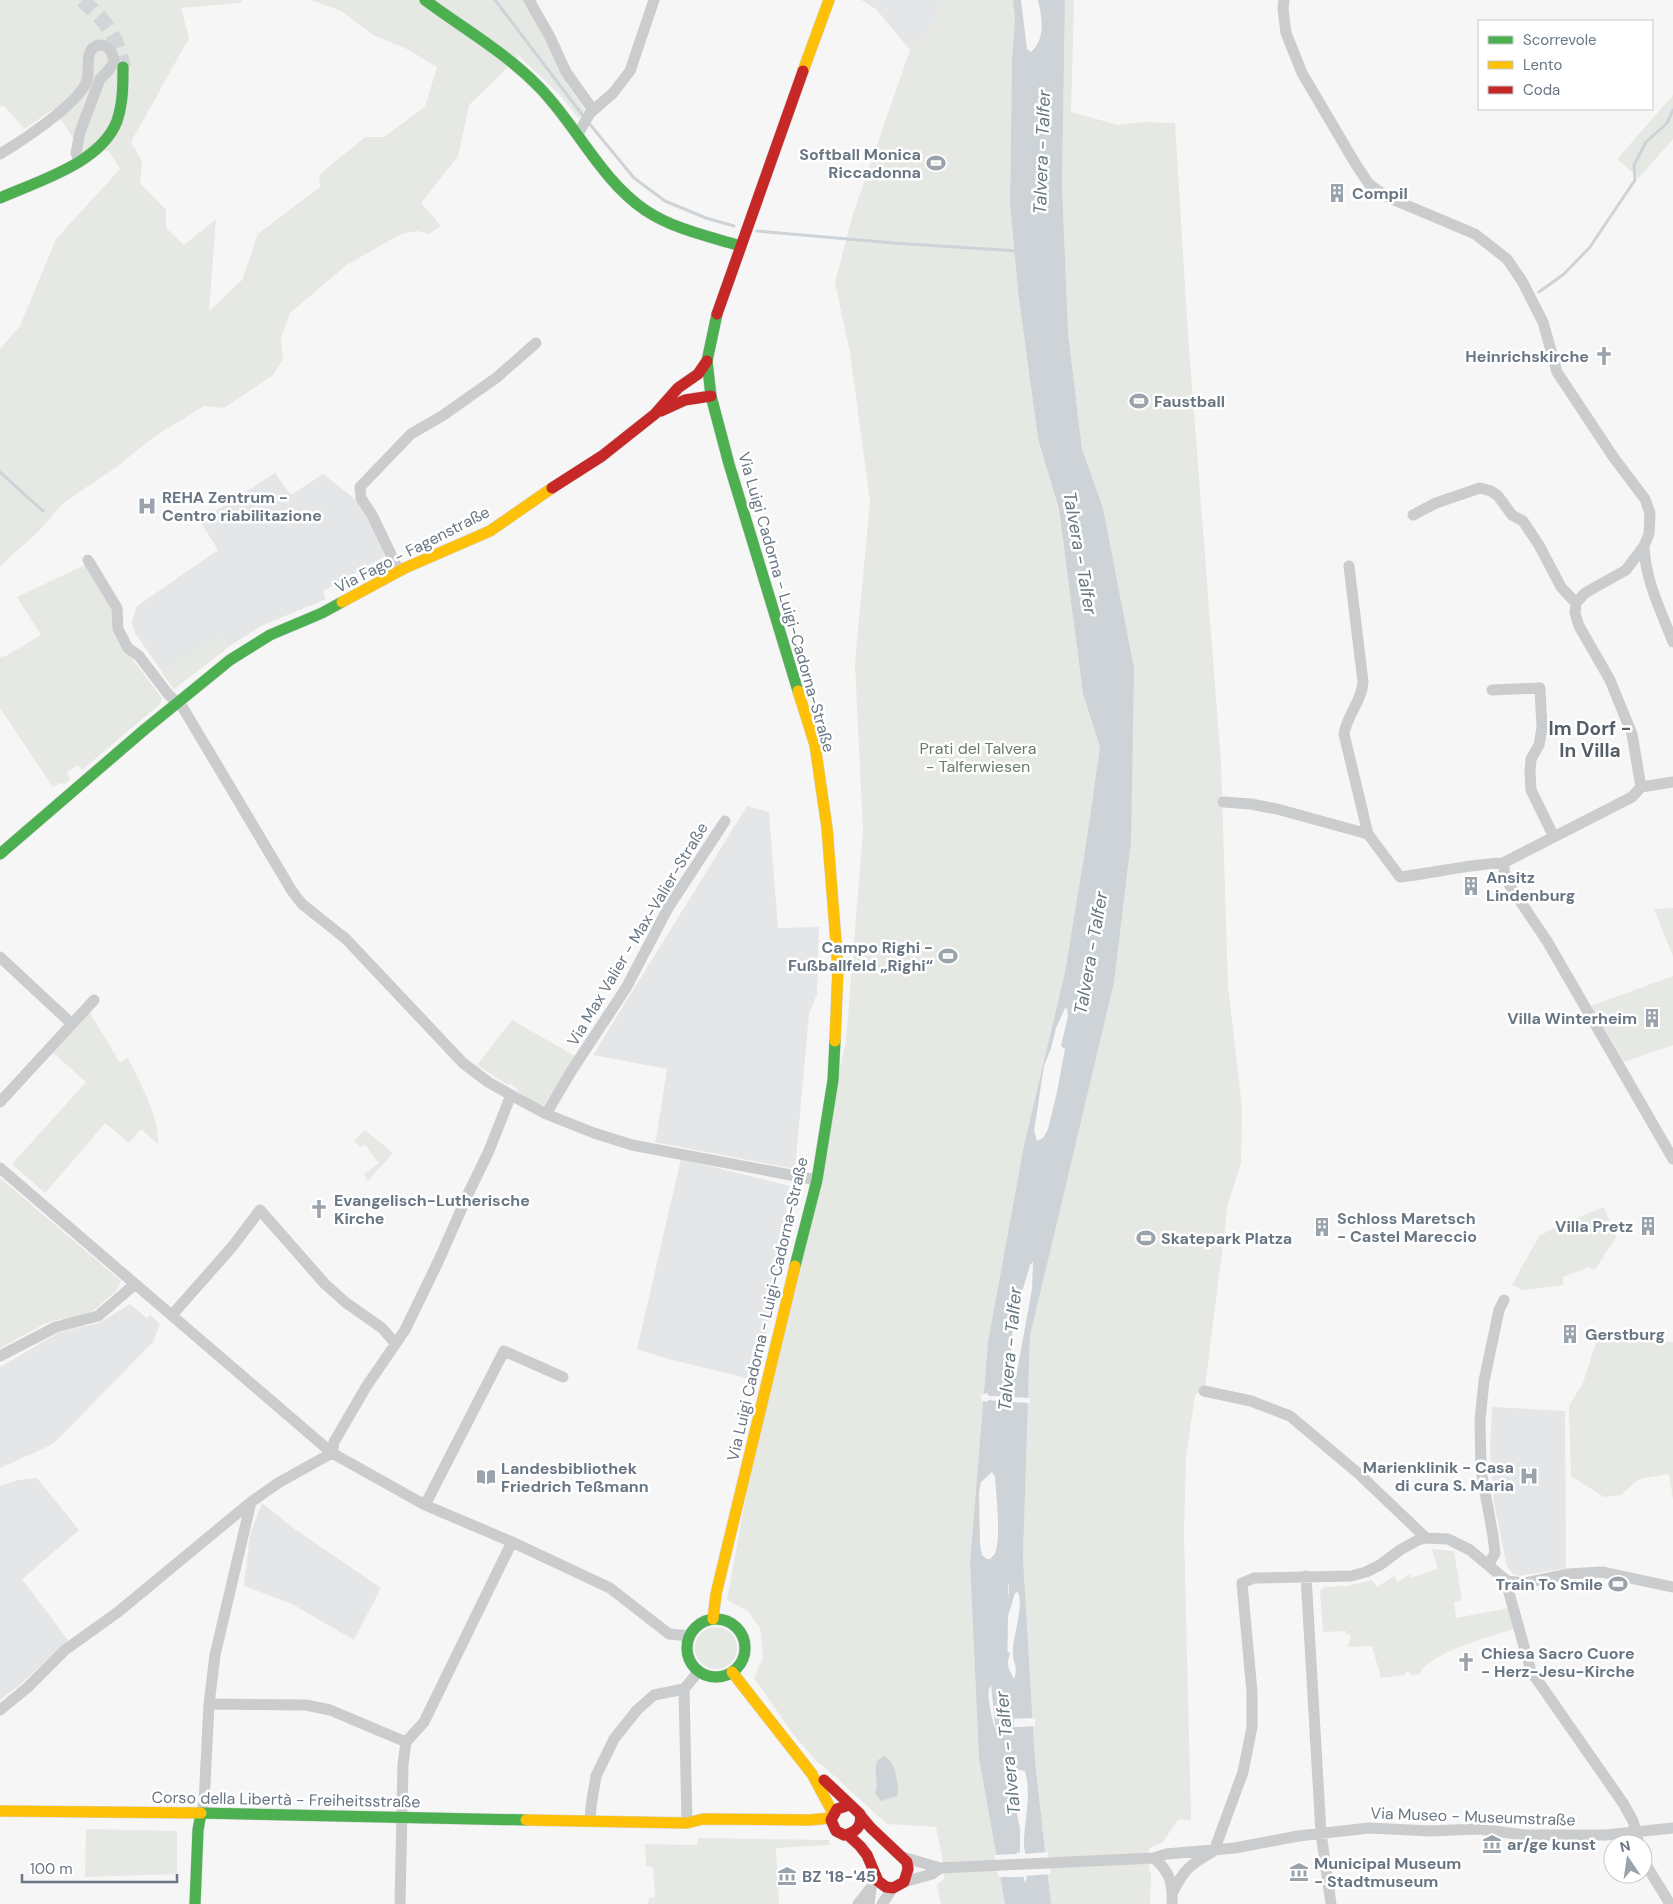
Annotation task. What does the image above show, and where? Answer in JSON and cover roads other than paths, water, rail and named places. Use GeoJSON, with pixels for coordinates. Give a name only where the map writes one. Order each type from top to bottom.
{"type":"FeatureCollection","features":[{"type":"Feature","properties":{"kind":"main road"},"geometry":{"type":"LineString","coordinates":[[425,0],[508,58],[551,99],[580,130],[611,179],[644,210],[684,229],[740,246]]}},
{"type":"Feature","properties":{"kind":"main road","name":"Via Luigi Cadorna - Luigi-Cadorna-Straße"},"geometry":{"type":"LineString","coordinates":[[713,1619],[716,1594],[817,1180],[833,1080],[838,968],[826,819],[816,745],[729,464],[711,396],[707,362],[713,326],[829,0]]}},
{"type":"Feature","properties":{"kind":"main road"},"geometry":{"type":"LineString","coordinates":[[0,198],[67,169],[88,157],[102,144],[118,119],[124,94],[123,66]]}},
{"type":"Feature","properties":{"kind":"main road","name":"Via Fago - Fagenstraße"},"geometry":{"type":"LineString","coordinates":[[0,854],[230,660],[270,635],[322,613],[399,571],[490,531],[552,487],[602,456],[655,414],[678,388],[698,374],[707,362]]}},
{"type":"Feature","properties":{"kind":"main road","name":"Via Fago - Fagenstraße"},"geometry":{"type":"LineString","coordinates":[[655,414],[685,400],[711,396]]}},
{"type":"Feature","properties":{"kind":"main road"},"geometry":{"type":"LineString","coordinates":[[713,1619],[731,1623],[739,1631],[743,1639],[744,1652],[742,1660],[732,1672],[715,1677],[700,1671],[692,1664],[688,1655],[687,1644],[697,1626],[713,1619]]}},
{"type":"Feature","properties":{"kind":"main road"},"geometry":{"type":"LineString","coordinates":[[732,1672],[812,1774],[831,1805],[831,1823],[834,1830]]}},
{"type":"Feature","properties":{"kind":"main road"},"geometry":{"type":"LineString","coordinates":[[687,1823],[703,1828],[834,1830],[848,1835],[858,1843],[873,1866],[873,1883],[893,1888],[904,1882],[908,1869],[900,1856],[871,1828],[857,1810],[849,1806],[822,1779],[812,1774]]}},
{"type":"Feature","properties":{"kind":"main road"},"geometry":{"type":"LineString","coordinates":[[687,1823],[703,1819],[809,1820],[832,1815],[843,1806],[849,1806]]}},
{"type":"Feature","properties":{"kind":"main road","name":"Corso della Libertà - Freiheitsstraße"},"geometry":{"type":"LineString","coordinates":[[0,1811],[201,1813],[687,1823]]}},
{"type":"Feature","properties":{"kind":"main road"},"geometry":{"type":"LineString","coordinates":[[195,1904],[198,1830],[201,1813]]}},
{"type":"Feature","properties":{"kind":"main road"},"geometry":{"type":"LineString","coordinates":[[848,1835],[857,1830],[860,1824],[860,1814]]}},
{"type":"Feature","properties":{"kind":"main road"},"geometry":{"type":"LineString","coordinates":[[873,1866],[880,1856],[886,1853],[900,1856]]}},
{"type":"Feature","properties":{"kind":"street"},"geometry":{"type":"LineString","coordinates":[[528,0],[550,37],[566,72],[592,112]]}},
{"type":"Feature","properties":{"kind":"street"},"geometry":{"type":"LineString","coordinates":[[580,130],[592,112],[613,93],[630,71],[654,0]]}},
{"type":"Feature","properties":{"kind":"street"},"geometry":{"type":"LineString","coordinates":[[1284,0],[1283,9],[1286,34],[1302,73],[1369,184],[1387,197],[1476,234],[1507,259],[1522,281],[1543,322],[1557,372],[1614,458],[1645,499],[1650,513],[1649,534],[1644,546],[1626,570],[1584,592],[1576,603],[1574,613],[1579,626],[1610,680],[1632,734],[1641,786]]}},
{"type":"Feature","properties":{"kind":"street"},"geometry":{"type":"LineString","coordinates":[[0,154],[24,139],[78,95],[88,77],[89,53],[93,47],[104,45],[111,50],[114,62],[108,72],[100,79],[77,142],[76,153],[80,162]]}},
{"type":"Feature","properties":{"kind":"street"},"geometry":{"type":"LineString","coordinates":[[399,571],[361,498],[360,486],[411,434],[442,416],[496,378],[536,344]]}},
{"type":"Feature","properties":{"kind":"street"},"geometry":{"type":"LineString","coordinates":[[1413,515],[1436,503],[1480,488],[1491,491],[1498,496],[1512,515],[1523,521],[1539,545],[1561,587],[1576,603]]}},
{"type":"Feature","properties":{"kind":"street"},"geometry":{"type":"LineString","coordinates":[[1644,546],[1649,581],[1673,642]]}},
{"type":"Feature","properties":{"kind":"street"},"geometry":{"type":"LineString","coordinates":[[88,560],[117,608],[118,629],[128,648],[139,656],[168,694],[179,703],[187,714],[302,904],[346,939],[463,1063],[488,1082],[546,1114],[594,1133],[632,1145],[817,1180]]}},
{"type":"Feature","properties":{"kind":"street"},"geometry":{"type":"LineString","coordinates":[[1349,566],[1363,682],[1362,693],[1346,724],[1344,734],[1368,834],[1400,877],[1431,874],[1481,864],[1503,863],[1632,798],[1641,786],[1673,782]]}},
{"type":"Feature","properties":{"kind":"street"},"geometry":{"type":"LineString","coordinates":[[1626,570],[1639,573],[1649,581]]}},
{"type":"Feature","properties":{"kind":"street"},"geometry":{"type":"LineString","coordinates":[[1492,690],[1540,688],[1542,728],[1539,745],[1531,759],[1531,790],[1532,796],[1554,836]]}},
{"type":"Feature","properties":{"kind":"street"},"geometry":{"type":"LineString","coordinates":[[1223,802],[1251,804],[1277,809],[1368,834]]}},
{"type":"Feature","properties":{"kind":"street","name":"Via Max Valier - Max-Valier-Straße"},"geometry":{"type":"LineString","coordinates":[[546,1114],[572,1070],[626,988],[668,908],[725,821]]}},
{"type":"Feature","properties":{"kind":"street"},"geometry":{"type":"LineString","coordinates":[[1503,863],[1505,875],[1510,886],[1547,941],[1673,1159]]}},
{"type":"Feature","properties":{"kind":"street"},"geometry":{"type":"LineString","coordinates":[[0,957],[72,1024]]}},
{"type":"Feature","properties":{"kind":"street"},"geometry":{"type":"LineString","coordinates":[[0,1102],[94,1000]]}},
{"type":"Feature","properties":{"kind":"street"},"geometry":{"type":"LineString","coordinates":[[332,1453],[334,1442],[404,1330],[438,1262],[488,1153],[511,1095]]}},
{"type":"Feature","properties":{"kind":"street"},"geometry":{"type":"LineString","coordinates":[[0,1168],[332,1453],[425,1505],[512,1542],[610,1588],[669,1634],[690,1636]]}},
{"type":"Feature","properties":{"kind":"street"},"geometry":{"type":"LineString","coordinates":[[172,1316],[232,1247],[260,1210],[325,1284],[345,1302],[382,1328],[395,1343]]}},
{"type":"Feature","properties":{"kind":"street"},"geometry":{"type":"LineString","coordinates":[[0,1356],[56,1327],[98,1316],[135,1284]]}},
{"type":"Feature","properties":{"kind":"street"},"geometry":{"type":"LineString","coordinates":[[1489,1564],[1495,1553],[1494,1536],[1481,1470],[1480,1420],[1484,1381],[1499,1310],[1504,1300]]}},
{"type":"Feature","properties":{"kind":"street"},"geometry":{"type":"LineString","coordinates":[[425,1505],[504,1351],[563,1377]]}},
{"type":"Feature","properties":{"kind":"street"},"geometry":{"type":"LineString","coordinates":[[1204,1391],[1251,1401],[1290,1416],[1359,1474],[1426,1538]]}},
{"type":"Feature","properties":{"kind":"street"},"geometry":{"type":"LineString","coordinates":[[0,1710],[27,1688],[65,1650],[118,1612],[251,1502],[278,1483],[332,1453]]}},
{"type":"Feature","properties":{"kind":"street"},"geometry":{"type":"LineString","coordinates":[[201,1813],[204,1804],[209,1704],[215,1655],[251,1502]]}},
{"type":"Feature","properties":{"kind":"street"},"geometry":{"type":"LineString","coordinates":[[1172,1898],[1182,1874],[1187,1868],[1214,1851],[1243,1772],[1252,1727],[1252,1692],[1242,1583],[1254,1578],[1351,1576],[1366,1572],[1380,1565],[1400,1550],[1426,1538],[1448,1539],[1470,1550],[1508,1581],[1524,1583],[1568,1574],[1602,1572],[1673,1587]]}},
{"type":"Feature","properties":{"kind":"street"},"geometry":{"type":"LineString","coordinates":[[400,1904],[402,1764],[406,1742],[424,1722],[512,1542]]}},
{"type":"Feature","properties":{"kind":"street"},"geometry":{"type":"LineString","coordinates":[[1306,1576],[1321,1832],[1332,1904]]}},
{"type":"Feature","properties":{"kind":"street"},"geometry":{"type":"LineString","coordinates":[[1508,1581],[1509,1593],[1531,1672],[1622,1803],[1633,1821],[1637,1834]]}},
{"type":"Feature","properties":{"kind":"street"},"geometry":{"type":"LineString","coordinates":[[590,1821],[596,1776],[614,1739],[637,1710],[654,1695],[684,1689],[700,1671]]}},
{"type":"Feature","properties":{"kind":"street"},"geometry":{"type":"LineString","coordinates":[[684,1689],[687,1823]]}},
{"type":"Feature","properties":{"kind":"street"},"geometry":{"type":"LineString","coordinates":[[209,1704],[306,1705],[330,1710],[406,1742]]}},
{"type":"Feature","properties":{"kind":"street","name":"Via Museo - Museumstraße"},"geometry":{"type":"LineString","coordinates":[[942,1868],[1151,1858],[1166,1854],[1214,1851],[1321,1832],[1369,1828],[1430,1831],[1479,1830],[1561,1836],[1605,1835],[1673,1828]]}},
{"type":"Feature","properties":{"kind":"street"},"geometry":{"type":"LineString","coordinates":[[900,1856],[942,1868]]}},
{"type":"Feature","properties":{"kind":"street"},"geometry":{"type":"LineString","coordinates":[[1151,1858],[1169,1875],[1172,1898]]}},
{"type":"Feature","properties":{"kind":"street"},"geometry":{"type":"LineString","coordinates":[[904,1882],[932,1874],[942,1868]]}},
{"type":"Feature","properties":{"kind":"street"},"geometry":{"type":"LineString","coordinates":[[1653,1876],[1670,1904]]}},
{"type":"Feature","properties":{"kind":"street"},"geometry":{"type":"LineString","coordinates":[[858,1904],[873,1883]]}},
{"type":"Feature","properties":{"kind":"street"},"geometry":{"type":"LineString","coordinates":[[869,1904],[873,1883]]}},
{"type":"Feature","properties":{"kind":"street"},"geometry":{"type":"LineString","coordinates":[[882,1904],[893,1888]]}},
{"type":"Feature","properties":{"kind":"water"},"geometry":{"type":"Polygon","coordinates":[[[1013,0],[1021,0],[1027,49],[1031,52],[1039,41],[1042,28],[1038,0],[1065,0],[1062,184],[1068,333],[1082,449],[1103,508],[1134,668],[1131,840],[1114,982],[1030,1336],[1023,1558],[1035,1761],[1051,1904],[1005,1904],[979,1758],[970,1562],[988,1342],[1024,1145],[1065,972],[1100,747],[1083,694],[1059,509],[1038,439],[1018,291],[1010,204],[1012,60],[1015,20],[1013,0]],[[1065,1008],[1056,1028],[1044,1066],[1034,1131],[1037,1141],[1043,1138],[1048,1129],[1057,1092],[1065,1049],[1061,1046],[1068,1016],[1067,1009],[1065,1008]],[[1033,1262],[1030,1265],[1014,1321],[1011,1349],[1016,1377],[1032,1289],[1033,1262]],[[992,1472],[981,1482],[979,1492],[980,1544],[982,1555],[990,1559],[994,1556],[998,1540],[995,1477],[992,1472]],[[1008,1582],[995,1593],[993,1621],[995,1642],[998,1648],[1010,1653],[1007,1665],[1014,1679],[1016,1667],[1013,1644],[1020,1599],[1018,1592],[1015,1593],[1008,1616],[1008,1582]],[[998,1681],[990,1686],[988,1693],[990,1708],[1001,1744],[1007,1730],[1008,1703],[1003,1687],[998,1681]],[[1016,1771],[1014,1799],[1020,1829],[1020,1865],[1025,1883],[1027,1869],[1024,1836],[1028,1790],[1025,1771],[1016,1771]]]}},
{"type":"Feature","properties":{"kind":"water"},"geometry":{"type":"Polygon","coordinates":[[[884,1756],[894,1767],[898,1794],[881,1801],[875,1793],[877,1785],[876,1765],[878,1760],[884,1756]]]}},
{"type":"Feature","properties":{"kind":"waterway"},"geometry":{"type":"LineString","coordinates":[[495,0],[584,117]]}},
{"type":"Feature","properties":{"kind":"waterway"},"geometry":{"type":"LineString","coordinates":[[1539,292],[1564,274],[1590,247],[1635,180],[1634,165],[1646,142],[1667,123],[1673,110]]}},
{"type":"Feature","properties":{"kind":"waterway"},"geometry":{"type":"LineString","coordinates":[[588,122],[634,178],[665,201],[706,218],[734,226]]}},
{"type":"Feature","properties":{"kind":"waterway"},"geometry":{"type":"LineString","coordinates":[[757,231],[893,243],[1018,251]]}},
{"type":"Feature","properties":{"kind":"waterway"},"geometry":{"type":"LineString","coordinates":[[0,472],[43,511]]}},
{"type":"Feature","properties":{"kind":"waterway","name":"Talvera - Talfer"},"geometry":{"type":"LineString","coordinates":[[999,1563],[998,1658],[1008,1760]]}},
{"type":"Feature","properties":{"kind":"tunnel"},"geometry":{"type":"LineString","coordinates":[[82,0],[104,21],[109,29],[118,47],[123,67]]}},
{"type":"Feature","properties":{"kind":"place","name":"Softball Monica Riccadonna"},"geometry":{"type":"Point","coordinates":[936,163]}},
{"type":"Feature","properties":{"kind":"place","name":"Compil"},"geometry":{"type":"Point","coordinates":[1337,193]}},
{"type":"Feature","properties":{"kind":"place","name":"Heinrichskirche"},"geometry":{"type":"Point","coordinates":[1604,356]}},
{"type":"Feature","properties":{"kind":"place","name":"Faustball"},"geometry":{"type":"Point","coordinates":[1139,401]}},
{"type":"Feature","properties":{"kind":"place","name":"REHA Zentrum - Centro riabilitazione"},"geometry":{"type":"Point","coordinates":[147,506]}},
{"type":"Feature","properties":{"kind":"place","name":"Ansitz Lindenburg"},"geometry":{"type":"Point","coordinates":[1471,886]}},
{"type":"Feature","properties":{"kind":"place","name":"Campo Righi - Fußballfeld „Righi“"},"geometry":{"type":"Point","coordinates":[948,956]}},
{"type":"Feature","properties":{"kind":"place","name":"Villa Winterheim"},"geometry":{"type":"Point","coordinates":[1652,1018]}},
{"type":"Feature","properties":{"kind":"place","name":"Evangelisch-Lutherische Kirche"},"geometry":{"type":"Point","coordinates":[319,1209]}},
{"type":"Feature","properties":{"kind":"place","name":"Villa Pretz"},"geometry":{"type":"Point","coordinates":[1648,1226]}},
{"type":"Feature","properties":{"kind":"place","name":"Schloss Maretsch - Castel Mareccio"},"geometry":{"type":"Point","coordinates":[1322,1227]}},
{"type":"Feature","properties":{"kind":"place","name":"Skatepark Platza"},"geometry":{"type":"Point","coordinates":[1146,1238]}},
{"type":"Feature","properties":{"kind":"place","name":"Gerstburg"},"geometry":{"type":"Point","coordinates":[1570,1334]}},
{"type":"Feature","properties":{"kind":"place","name":"Marienklinik - Casa di cura S. Maria"},"geometry":{"type":"Point","coordinates":[1529,1476]}},
{"type":"Feature","properties":{"kind":"place","name":"Landesbibliothek Friedrich Teßmann"},"geometry":{"type":"Point","coordinates":[486,1477]}},
{"type":"Feature","properties":{"kind":"place","name":"Train To Smile"},"geometry":{"type":"Point","coordinates":[1618,1584]}},
{"type":"Feature","properties":{"kind":"place","name":"Chiesa Sacro Cuore - Herz-Jesu-Kirche"},"geometry":{"type":"Point","coordinates":[1466,1662]}},
{"type":"Feature","properties":{"kind":"place","name":"ar/ge kunst"},"geometry":{"type":"Point","coordinates":[1492,1844]}},
{"type":"Feature","properties":{"kind":"place","name":"Municipal Museum - Stadtmuseum"},"geometry":{"type":"Point","coordinates":[1299,1872]}},
{"type":"Feature","properties":{"kind":"place","name":"BZ '18-'45"},"geometry":{"type":"Point","coordinates":[787,1876]}},
{"type":"Feature","properties":{"kind":"district","name":"Im Dorf - In Villa"},"geometry":{"type":"Point","coordinates":[1590,739]}},
{"type":"Feature","properties":{"kind":"park label","name":"Prati del Talvera - Talferwiesen"},"geometry":{"type":"Point","coordinates":[978,757]}}]}
